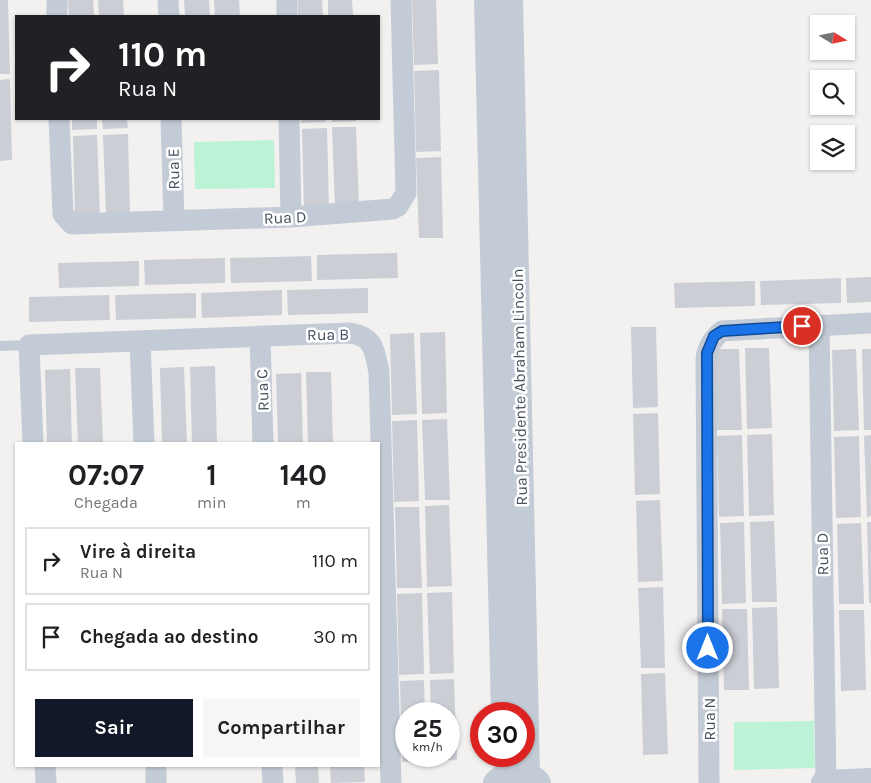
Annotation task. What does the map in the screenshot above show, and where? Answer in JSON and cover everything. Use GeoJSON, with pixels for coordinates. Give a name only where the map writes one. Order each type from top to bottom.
{"type":"FeatureCollection","features":[{"type":"Feature","properties":{"kind":"street"},"geometry":{"type":"LineString","coordinates":[[57,0],[57,15]]}},
{"type":"Feature","properties":{"kind":"street"},"geometry":{"type":"LineString","coordinates":[[168,0],[169,15]]}},
{"type":"Feature","properties":{"kind":"street"},"geometry":{"type":"LineString","coordinates":[[287,0],[288,15]]}},
{"type":"Feature","properties":{"kind":"street","name":"Rua D"},"geometry":{"type":"LineString","coordinates":[[59,120],[63,214],[66,220],[72,224],[291,217],[384,211],[398,206],[406,193],[401,0]]}},
{"type":"Feature","properties":{"kind":"street","name":"Rua Presidente Abraham Lincoln"},"geometry":{"type":"LineString","coordinates":[[487,0],[504,702]]}},
{"type":"Feature","properties":{"kind":"street","name":"Rua Presidente Abraham Lincoln"},"geometry":{"type":"LineString","coordinates":[[510,0],[522,776]]}},
{"type":"Feature","properties":{"kind":"street","name":"Rua E"},"geometry":{"type":"LineString","coordinates":[[171,120],[174,220]]}},
{"type":"Feature","properties":{"kind":"street"},"geometry":{"type":"LineString","coordinates":[[290,120],[291,217]]}},
{"type":"Feature","properties":{"kind":"street","name":"Rua N"},"geometry":{"type":"LineString","coordinates":[[709,783],[707,353],[714,336],[722,331],[871,323]]}},
{"type":"Feature","properties":{"kind":"street","name":"Rua D"},"geometry":{"type":"LineString","coordinates":[[819,325],[825,783]]}},
{"type":"Feature","properties":{"kind":"street","name":"Rua B"},"geometry":{"type":"LineString","coordinates":[[29,345],[350,333],[363,335],[372,345],[379,372],[391,783]]}},
{"type":"Feature","properties":{"kind":"street","name":"Rua C"},"geometry":{"type":"LineString","coordinates":[[260,336],[264,442]]}},
{"type":"Feature","properties":{"kind":"street"},"geometry":{"type":"LineString","coordinates":[[140,341],[144,442]]}},
{"type":"Feature","properties":{"kind":"street"},"geometry":{"type":"LineString","coordinates":[[29,345],[33,442]]}},
{"type":"Feature","properties":{"kind":"street"},"geometry":{"type":"LineString","coordinates":[[45,767],[46,783]]}},
{"type":"Feature","properties":{"kind":"street"},"geometry":{"type":"LineString","coordinates":[[156,767],[156,783]]}},
{"type":"Feature","properties":{"kind":"street"},"geometry":{"type":"LineString","coordinates":[[272,767],[273,783]]}},
{"type":"Feature","properties":{"kind":"street"},"geometry":{"type":"LineString","coordinates":[[825,783],[871,781]]}},
{"type":"Feature","properties":{"kind":"lane"},"geometry":{"type":"LineString","coordinates":[[0,346],[29,345]]}},
{"type":"Feature","properties":{"kind":"green space"},"geometry":{"type":"Polygon","coordinates":[[[274,140],[275,188],[195,189],[194,142],[274,140]]]}},
{"type":"Feature","properties":{"kind":"green space"},"geometry":{"type":"Polygon","coordinates":[[[814,721],[815,768],[734,770],[734,722],[814,721]]]}},
{"type":"Feature","properties":{"kind":"building"},"geometry":{"type":"Polygon","coordinates":[[[0,0],[8,0],[10,74],[0,74],[0,0]]]}},
{"type":"Feature","properties":{"kind":"building"},"geometry":{"type":"Polygon","coordinates":[[[68,0],[93,0],[94,15],[69,15],[68,0]]]}},
{"type":"Feature","properties":{"kind":"building"},"geometry":{"type":"Polygon","coordinates":[[[98,0],[123,0],[124,15],[99,15],[98,0]]]}},
{"type":"Feature","properties":{"kind":"building"},"geometry":{"type":"Polygon","coordinates":[[[184,0],[209,0],[210,15],[185,15],[184,0]]]}},
{"type":"Feature","properties":{"kind":"building"},"geometry":{"type":"Polygon","coordinates":[[[214,0],[239,0],[240,15],[215,15],[214,0]]]}},
{"type":"Feature","properties":{"kind":"building"},"geometry":{"type":"Polygon","coordinates":[[[298,0],[322,0],[323,15],[298,15],[298,0]]]}},
{"type":"Feature","properties":{"kind":"building"},"geometry":{"type":"Polygon","coordinates":[[[328,0],[352,0],[353,15],[328,15],[328,0]]]}},
{"type":"Feature","properties":{"kind":"building"},"geometry":{"type":"Polygon","coordinates":[[[412,0],[436,0],[438,64],[414,65],[412,0]]]}},
{"type":"Feature","properties":{"kind":"building"},"geometry":{"type":"Polygon","coordinates":[[[439,70],[441,151],[416,152],[414,71],[439,70]]]}},
{"type":"Feature","properties":{"kind":"building"},"geometry":{"type":"Polygon","coordinates":[[[10,79],[12,160],[0,161],[0,80],[10,79]]]}},
{"type":"Feature","properties":{"kind":"building"},"geometry":{"type":"Polygon","coordinates":[[[72,120],[97,120],[97,129],[72,130],[72,120]]]}},
{"type":"Feature","properties":{"kind":"building"},"geometry":{"type":"Polygon","coordinates":[[[102,120],[127,120],[128,128],[103,129],[102,120]]]}},
{"type":"Feature","properties":{"kind":"building"},"geometry":{"type":"Polygon","coordinates":[[[301,120],[326,120],[326,122],[301,123],[301,120]]]}},
{"type":"Feature","properties":{"kind":"building"},"geometry":{"type":"Polygon","coordinates":[[[331,120],[356,120],[356,121],[332,122],[331,120]]]}},
{"type":"Feature","properties":{"kind":"building"},"geometry":{"type":"Polygon","coordinates":[[[332,127],[356,127],[359,207],[335,208],[332,127]]]}},
{"type":"Feature","properties":{"kind":"building"},"geometry":{"type":"Polygon","coordinates":[[[327,128],[329,209],[304,210],[302,129],[327,128]]]}},
{"type":"Feature","properties":{"kind":"building"},"geometry":{"type":"Polygon","coordinates":[[[128,134],[130,214],[106,216],[103,135],[128,134]]]}},
{"type":"Feature","properties":{"kind":"building"},"geometry":{"type":"Polygon","coordinates":[[[97,135],[100,216],[75,217],[73,136],[97,135]]]}},
{"type":"Feature","properties":{"kind":"building"},"geometry":{"type":"Polygon","coordinates":[[[441,157],[443,238],[419,238],[416,158],[441,157]]]}},
{"type":"Feature","properties":{"kind":"building"},"geometry":{"type":"Polygon","coordinates":[[[397,253],[398,278],[317,280],[317,255],[397,253]]]}},
{"type":"Feature","properties":{"kind":"building"},"geometry":{"type":"Polygon","coordinates":[[[311,256],[312,281],[231,283],[230,258],[311,256]]]}},
{"type":"Feature","properties":{"kind":"building"},"geometry":{"type":"Polygon","coordinates":[[[225,258],[225,283],[145,285],[144,260],[225,258]]]}},
{"type":"Feature","properties":{"kind":"building"},"geometry":{"type":"Polygon","coordinates":[[[139,261],[139,286],[59,288],[58,263],[139,261]]]}},
{"type":"Feature","properties":{"kind":"building"},"geometry":{"type":"Polygon","coordinates":[[[871,277],[871,302],[847,303],[846,278],[871,277]]]}},
{"type":"Feature","properties":{"kind":"building"},"geometry":{"type":"Polygon","coordinates":[[[841,278],[841,303],[761,305],[760,281],[841,278]]]}},
{"type":"Feature","properties":{"kind":"building"},"geometry":{"type":"Polygon","coordinates":[[[755,281],[755,306],[675,308],[674,283],[755,281]]]}},
{"type":"Feature","properties":{"kind":"building"},"geometry":{"type":"Polygon","coordinates":[[[368,288],[368,313],[288,315],[287,290],[368,288]]]}},
{"type":"Feature","properties":{"kind":"building"},"geometry":{"type":"Polygon","coordinates":[[[282,290],[282,315],[202,318],[201,293],[282,290]]]}},
{"type":"Feature","properties":{"kind":"building"},"geometry":{"type":"Polygon","coordinates":[[[196,293],[196,318],[116,320],[115,295],[196,293]]]}},
{"type":"Feature","properties":{"kind":"building"},"geometry":{"type":"Polygon","coordinates":[[[109,295],[110,320],[29,322],[29,297],[109,295]]]}},
{"type":"Feature","properties":{"kind":"building"},"geometry":{"type":"Polygon","coordinates":[[[631,327],[656,327],[658,407],[633,408],[631,327]]]}},
{"type":"Feature","properties":{"kind":"building"},"geometry":{"type":"Polygon","coordinates":[[[445,332],[447,413],[422,414],[420,333],[445,332]]]}},
{"type":"Feature","properties":{"kind":"building"},"geometry":{"type":"Polygon","coordinates":[[[414,333],[417,414],[392,415],[390,334],[414,333]]]}},
{"type":"Feature","properties":{"kind":"building"},"geometry":{"type":"Polygon","coordinates":[[[745,348],[769,348],[772,428],[747,429],[745,348]]]}},
{"type":"Feature","properties":{"kind":"building"},"geometry":{"type":"Polygon","coordinates":[[[715,349],[739,349],[742,430],[717,430],[715,349]]]}},
{"type":"Feature","properties":{"kind":"building"},"geometry":{"type":"Polygon","coordinates":[[[856,349],[859,430],[834,431],[832,350],[856,349]]]}},
{"type":"Feature","properties":{"kind":"building"},"geometry":{"type":"Polygon","coordinates":[[[862,349],[871,349],[871,430],[864,430],[862,349]]]}},
{"type":"Feature","properties":{"kind":"building"},"geometry":{"type":"Polygon","coordinates":[[[215,366],[217,442],[192,442],[190,367],[215,366]]]}},
{"type":"Feature","properties":{"kind":"building"},"geometry":{"type":"Polygon","coordinates":[[[184,367],[187,442],[162,442],[160,368],[184,367]]]}},
{"type":"Feature","properties":{"kind":"building"},"geometry":{"type":"Polygon","coordinates":[[[75,368],[100,368],[103,442],[78,442],[75,368]]]}},
{"type":"Feature","properties":{"kind":"building"},"geometry":{"type":"Polygon","coordinates":[[[70,369],[72,442],[47,442],[45,370],[70,369]]]}},
{"type":"Feature","properties":{"kind":"building"},"geometry":{"type":"Polygon","coordinates":[[[306,372],[331,372],[333,442],[308,442],[306,372]]]}},
{"type":"Feature","properties":{"kind":"building"},"geometry":{"type":"Polygon","coordinates":[[[301,373],[303,442],[278,442],[276,374],[301,373]]]}},
{"type":"Feature","properties":{"kind":"building"},"geometry":{"type":"Polygon","coordinates":[[[658,413],[660,494],[635,495],[633,414],[658,413]]]}},
{"type":"Feature","properties":{"kind":"building"},"geometry":{"type":"Polygon","coordinates":[[[447,419],[450,500],[425,500],[422,420],[447,419]]]}},
{"type":"Feature","properties":{"kind":"building"},"geometry":{"type":"Polygon","coordinates":[[[417,420],[419,501],[394,502],[392,421],[417,420]]]}},
{"type":"Feature","properties":{"kind":"building"},"geometry":{"type":"Polygon","coordinates":[[[772,434],[774,515],[749,516],[747,435],[772,434]]]}},
{"type":"Feature","properties":{"kind":"building"},"geometry":{"type":"Polygon","coordinates":[[[742,435],[744,516],[719,517],[717,436],[742,435]]]}},
{"type":"Feature","properties":{"kind":"building"},"geometry":{"type":"Polygon","coordinates":[[[871,435],[871,516],[867,517],[864,436],[871,435]]]}},
{"type":"Feature","properties":{"kind":"building"},"geometry":{"type":"Polygon","coordinates":[[[859,436],[861,517],[836,518],[834,437],[859,436]]]}},
{"type":"Feature","properties":{"kind":"building"},"geometry":{"type":"Polygon","coordinates":[[[660,500],[663,581],[638,582],[636,501],[660,500]]]}},
{"type":"Feature","properties":{"kind":"building"},"geometry":{"type":"Polygon","coordinates":[[[449,505],[452,586],[427,587],[425,506],[449,505]]]}},
{"type":"Feature","properties":{"kind":"building"},"geometry":{"type":"Polygon","coordinates":[[[395,507],[419,507],[422,588],[397,588],[395,507]]]}},
{"type":"Feature","properties":{"kind":"building"},"geometry":{"type":"Polygon","coordinates":[[[774,521],[777,602],[752,602],[750,522],[774,521]]]}},
{"type":"Feature","properties":{"kind":"building"},"geometry":{"type":"Polygon","coordinates":[[[744,522],[746,603],[722,604],[720,523],[744,522]]]}},
{"type":"Feature","properties":{"kind":"building"},"geometry":{"type":"Polygon","coordinates":[[[867,522],[871,522],[871,603],[869,603],[867,522]]]}},
{"type":"Feature","properties":{"kind":"building"},"geometry":{"type":"Polygon","coordinates":[[[861,523],[864,604],[839,604],[837,524],[861,523]]]}},
{"type":"Feature","properties":{"kind":"building"},"geometry":{"type":"Polygon","coordinates":[[[663,587],[665,668],[641,668],[638,588],[663,587]]]}},
{"type":"Feature","properties":{"kind":"building"},"geometry":{"type":"Polygon","coordinates":[[[452,592],[454,673],[430,674],[427,593],[452,592]]]}},
{"type":"Feature","properties":{"kind":"building"},"geometry":{"type":"Polygon","coordinates":[[[422,593],[424,674],[399,675],[397,594],[422,593]]]}},
{"type":"Feature","properties":{"kind":"building"},"geometry":{"type":"Polygon","coordinates":[[[777,607],[779,688],[754,689],[752,608],[777,607]]]}},
{"type":"Feature","properties":{"kind":"building"},"geometry":{"type":"Polygon","coordinates":[[[722,609],[747,609],[749,690],[724,690],[722,609]]]}},
{"type":"Feature","properties":{"kind":"building"},"geometry":{"type":"Polygon","coordinates":[[[839,610],[864,610],[866,690],[841,691],[839,610]]]}},
{"type":"Feature","properties":{"kind":"building"},"geometry":{"type":"Polygon","coordinates":[[[665,673],[668,754],[643,755],[641,674],[665,673]]]}},
{"type":"Feature","properties":{"kind":"building"},"geometry":{"type":"Polygon","coordinates":[[[454,679],[455,702],[431,702],[430,680],[454,679]]]}},
{"type":"Feature","properties":{"kind":"building"},"geometry":{"type":"Polygon","coordinates":[[[424,680],[425,702],[401,702],[400,681],[424,680]]]}},
{"type":"Feature","properties":{"kind":"building"},"geometry":{"type":"Polygon","coordinates":[[[295,767],[318,767],[319,783],[296,783],[295,767]]]}},
{"type":"Feature","properties":{"kind":"building"},"geometry":{"type":"Polygon","coordinates":[[[330,767],[364,767],[365,782],[331,783],[330,767]]]}},
{"type":"Feature","properties":{"kind":"route"},"geometry":{"type":"LineString","coordinates":[[708,648],[707,353],[714,336],[722,331],[802,326]]}}]}
